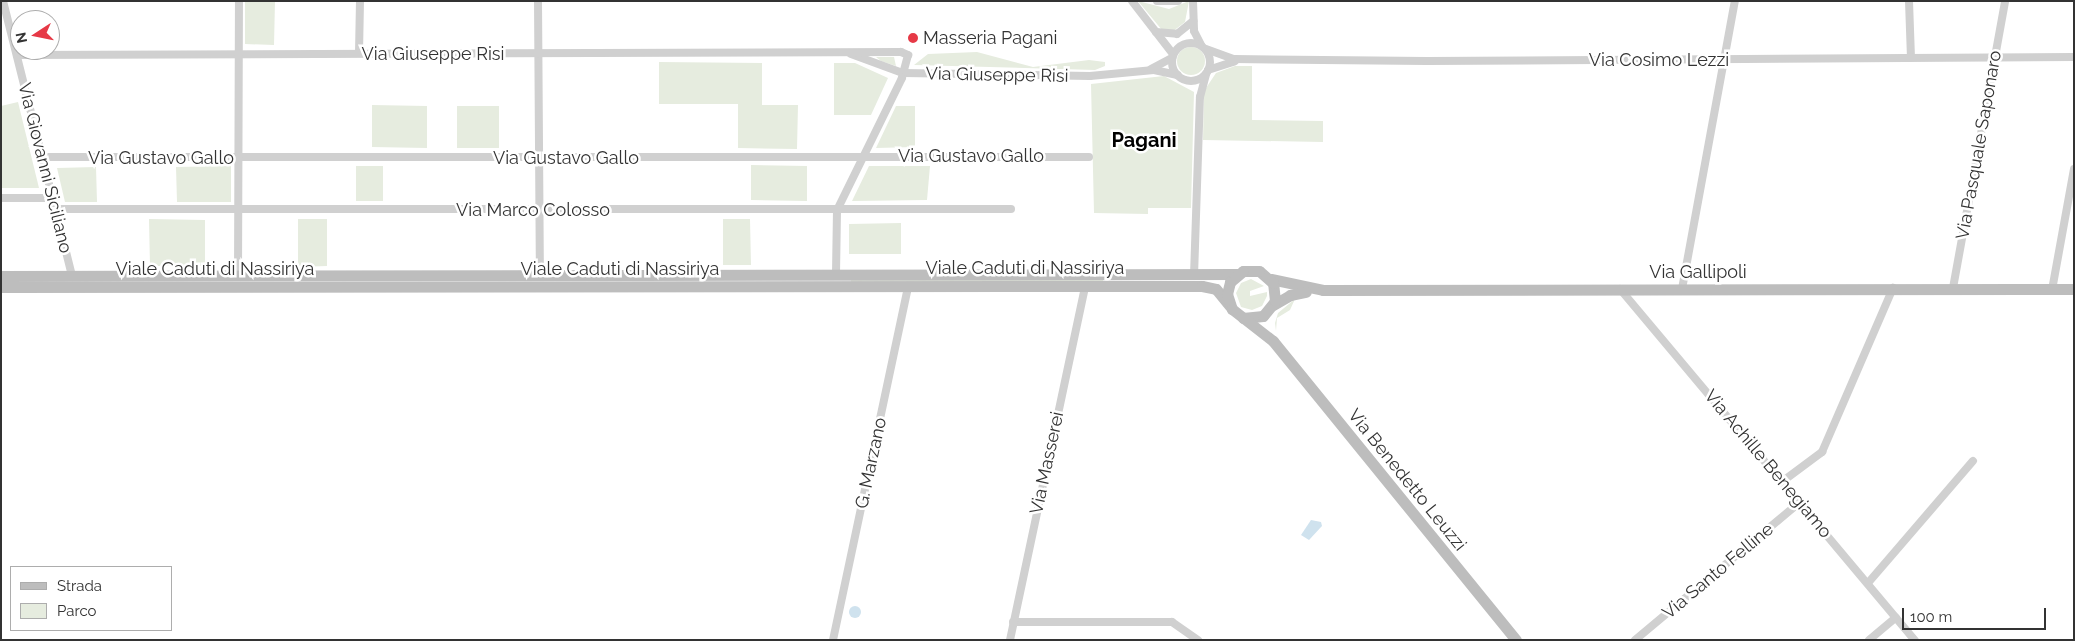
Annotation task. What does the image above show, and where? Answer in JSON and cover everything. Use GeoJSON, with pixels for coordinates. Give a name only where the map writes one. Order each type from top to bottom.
{"type":"FeatureCollection","features":[{"type":"Feature","properties":{"kind":"main road","name":"Via Gallipoli"},"geometry":{"type":"LineString","coordinates":[[1238,274],[1253,270],[1286,286],[1322,290],[2074,289]]}},
{"type":"Feature","properties":{"kind":"main road","name":"Viale Caduti di Nassiriya"},"geometry":{"type":"LineString","coordinates":[[1,276],[1194,276],[1238,274]]}},
{"type":"Feature","properties":{"kind":"main road"},"geometry":{"type":"LineString","coordinates":[[1238,274],[1228,288],[1230,306],[1243,318]]}},
{"type":"Feature","properties":{"kind":"main road"},"geometry":{"type":"LineString","coordinates":[[1270,309],[1276,292],[1271,279]]}},
{"type":"Feature","properties":{"kind":"main road","name":"Viale Caduti di Nassiriya"},"geometry":{"type":"LineString","coordinates":[[1,287],[1202,286],[1216,289],[1230,306]]}},
{"type":"Feature","properties":{"kind":"main road","name":"Via Gallipoli"},"geometry":{"type":"LineString","coordinates":[[1243,318],[1270,309],[1290,294],[1322,290]]}},
{"type":"Feature","properties":{"kind":"main road","name":"Via Benedetto Leuzzi"},"geometry":{"type":"LineString","coordinates":[[1270,309],[1273,342]]}},
{"type":"Feature","properties":{"kind":"main road","name":"Via Benedetto Leuzzi"},"geometry":{"type":"LineString","coordinates":[[1243,318],[1273,342],[1516,640]]}},
{"type":"Feature","properties":{"kind":"street","name":"Via Giovanni Siciliano"},"geometry":{"type":"LineString","coordinates":[[3,1],[10,28]]}},
{"type":"Feature","properties":{"kind":"street"},"geometry":{"type":"LineString","coordinates":[[238,277],[240,1]]}},
{"type":"Feature","properties":{"kind":"street"},"geometry":{"type":"LineString","coordinates":[[359,53],[360,1]]}},
{"type":"Feature","properties":{"kind":"street"},"geometry":{"type":"LineString","coordinates":[[538,1],[540,276]]}},
{"type":"Feature","properties":{"kind":"street"},"geometry":{"type":"LineString","coordinates":[[1132,1],[1173,56],[1177,75],[1193,81],[1200,97]]}},
{"type":"Feature","properties":{"kind":"street"},"geometry":{"type":"LineString","coordinates":[[1157,1],[1178,1]]}},
{"type":"Feature","properties":{"kind":"street"},"geometry":{"type":"LineString","coordinates":[[1193,1],[1193,21],[1204,47],[1207,72],[1200,97],[1194,276]]}},
{"type":"Feature","properties":{"kind":"street"},"geometry":{"type":"LineString","coordinates":[[1682,289],[1734,1]]}},
{"type":"Feature","properties":{"kind":"street"},"geometry":{"type":"LineString","coordinates":[[1909,1],[1911,58]]}},
{"type":"Feature","properties":{"kind":"street","name":"Via Pasquale Saponaro"},"geometry":{"type":"LineString","coordinates":[[1953,288],[2005,1]]}},
{"type":"Feature","properties":{"kind":"street"},"geometry":{"type":"LineString","coordinates":[[1156,32],[1177,34],[1193,21]]}},
{"type":"Feature","properties":{"kind":"street"},"geometry":{"type":"LineString","coordinates":[[1156,32],[1170,41],[1204,47]]}},
{"type":"Feature","properties":{"kind":"street"},"geometry":{"type":"LineString","coordinates":[[1173,56],[1185,43]]}},
{"type":"Feature","properties":{"kind":"street","name":"Via Cosimo Lezzi"},"geometry":{"type":"LineString","coordinates":[[1204,47],[1245,59],[2074,57]]}},
{"type":"Feature","properties":{"kind":"street","name":"Via Giuseppe Risi"},"geometry":{"type":"LineString","coordinates":[[60,54],[849,53],[889,50],[908,55],[903,73]]}},
{"type":"Feature","properties":{"kind":"street","name":"Via Giuseppe Risi"},"geometry":{"type":"LineString","coordinates":[[849,53],[903,73],[1092,76],[1147,70],[1177,75]]}},
{"type":"Feature","properties":{"kind":"street","name":"Via Giuseppe Risi"},"geometry":{"type":"LineString","coordinates":[[1147,70],[1173,56]]}},
{"type":"Feature","properties":{"kind":"street","name":"Via Cosimo Lezzi"},"geometry":{"type":"LineString","coordinates":[[1207,72],[1245,59]]}},
{"type":"Feature","properties":{"kind":"street","name":"Via Giovanni Siciliano"},"geometry":{"type":"LineString","coordinates":[[18,60],[72,276]]}},
{"type":"Feature","properties":{"kind":"street"},"geometry":{"type":"LineString","coordinates":[[1193,81],[1207,72]]}},
{"type":"Feature","properties":{"kind":"street"},"geometry":{"type":"LineString","coordinates":[[836,276],[837,210],[903,73]]}},
{"type":"Feature","properties":{"kind":"street","name":"Via Gustavo Gallo"},"geometry":{"type":"LineString","coordinates":[[42,157],[1089,157]]}},
{"type":"Feature","properties":{"kind":"street"},"geometry":{"type":"LineString","coordinates":[[2052,290],[2074,169]]}},
{"type":"Feature","properties":{"kind":"street"},"geometry":{"type":"LineString","coordinates":[[1,198],[52,198]]}},
{"type":"Feature","properties":{"kind":"street","name":"Via Marco Colosso"},"geometry":{"type":"LineString","coordinates":[[55,209],[1012,209]]}},
{"type":"Feature","properties":{"kind":"street","name":"G. Marzano"},"geometry":{"type":"LineString","coordinates":[[833,640],[908,286]]}},
{"type":"Feature","properties":{"kind":"street","name":"Via Masserei"},"geometry":{"type":"LineString","coordinates":[[1010,640],[1085,286]]}},
{"type":"Feature","properties":{"kind":"street"},"geometry":{"type":"LineString","coordinates":[[1783,481],[1822,452],[1892,288]]}},
{"type":"Feature","properties":{"kind":"street","name":"Via Achille Benegiamo"},"geometry":{"type":"LineString","coordinates":[[1620,289],[1783,481],[1914,640]]}},
{"type":"Feature","properties":{"kind":"street"},"geometry":{"type":"LineString","coordinates":[[1868,583],[1973,461]]}},
{"type":"Feature","properties":{"kind":"street","name":"Via Santo Felline"},"geometry":{"type":"LineString","coordinates":[[1635,640],[1800,502]]}},
{"type":"Feature","properties":{"kind":"street"},"geometry":{"type":"LineString","coordinates":[[1869,640],[1896,617]]}},
{"type":"Feature","properties":{"kind":"street"},"geometry":{"type":"LineString","coordinates":[[1013,622],[1172,622],[1198,640]]}},
{"type":"Feature","properties":{"kind":"green space"},"geometry":{"type":"Polygon","coordinates":[[[245,1],[275,1],[274,45],[245,44],[245,1]]]}},
{"type":"Feature","properties":{"kind":"green space"},"geometry":{"type":"Polygon","coordinates":[[[1138,1],[1169,9],[1189,1],[1185,22],[1172,32],[1162,30],[1138,1]]]}},
{"type":"Feature","properties":{"kind":"green space"},"geometry":{"type":"Polygon","coordinates":[[[1191,47],[1201,51],[1205,61],[1201,71],[1191,75],[1181,71],[1177,61],[1181,51],[1191,47]]]}},
{"type":"Feature","properties":{"kind":"green space"},"geometry":{"type":"Polygon","coordinates":[[[977,52],[1033,67],[1089,60],[1105,62],[1105,66],[1095,70],[914,65],[928,54],[977,52]]]}},
{"type":"Feature","properties":{"kind":"green space"},"geometry":{"type":"Polygon","coordinates":[[[876,57],[894,57],[896,66],[881,61],[876,57]]]}},
{"type":"Feature","properties":{"kind":"green space"},"geometry":{"type":"Polygon","coordinates":[[[659,62],[762,63],[762,105],[798,105],[797,149],[738,148],[738,104],[659,104],[659,62]]]}},
{"type":"Feature","properties":{"kind":"green space"},"geometry":{"type":"Polygon","coordinates":[[[834,63],[855,63],[888,78],[871,115],[834,115],[834,63]]]}},
{"type":"Feature","properties":{"kind":"green space"},"geometry":{"type":"Polygon","coordinates":[[[1235,66],[1252,66],[1252,120],[1323,121],[1323,142],[1203,140],[1204,91],[1216,73],[1235,66]]]}},
{"type":"Feature","properties":{"kind":"green space"},"geometry":{"type":"Polygon","coordinates":[[[1164,76],[1194,92],[1191,208],[1148,208],[1148,214],[1094,213],[1091,84],[1164,76]]]}},
{"type":"Feature","properties":{"kind":"green space"},"geometry":{"type":"Polygon","coordinates":[[[18,102],[39,188],[1,188],[1,106],[18,102]]]}},
{"type":"Feature","properties":{"kind":"green space"},"geometry":{"type":"Polygon","coordinates":[[[372,105],[427,106],[427,148],[372,147],[372,105]]]}},
{"type":"Feature","properties":{"kind":"green space"},"geometry":{"type":"Polygon","coordinates":[[[457,106],[499,106],[499,148],[457,148],[457,106]]]}},
{"type":"Feature","properties":{"kind":"green space"},"geometry":{"type":"Polygon","coordinates":[[[896,106],[915,106],[915,147],[876,148],[896,106]]]}},
{"type":"Feature","properties":{"kind":"green space"},"geometry":{"type":"Polygon","coordinates":[[[751,165],[807,166],[807,201],[751,200],[751,165]]]}},
{"type":"Feature","properties":{"kind":"green space"},"geometry":{"type":"Polygon","coordinates":[[[231,166],[231,202],[177,202],[176,167],[231,166]]]}},
{"type":"Feature","properties":{"kind":"green space"},"geometry":{"type":"Polygon","coordinates":[[[356,166],[383,166],[383,201],[356,201],[356,166]]]}},
{"type":"Feature","properties":{"kind":"green space"},"geometry":{"type":"Polygon","coordinates":[[[869,166],[930,166],[927,200],[852,201],[869,166]]]}},
{"type":"Feature","properties":{"kind":"green space"},"geometry":{"type":"Polygon","coordinates":[[[96,167],[97,202],[65,202],[57,168],[96,167]]]}},
{"type":"Feature","properties":{"kind":"green space"},"geometry":{"type":"Polygon","coordinates":[[[149,219],[205,220],[205,266],[150,266],[149,219]]]}},
{"type":"Feature","properties":{"kind":"green space"},"geometry":{"type":"Polygon","coordinates":[[[298,219],[327,219],[327,266],[298,267],[298,219]]]}},
{"type":"Feature","properties":{"kind":"green space"},"geometry":{"type":"Polygon","coordinates":[[[723,219],[750,219],[751,265],[723,265],[723,219]]]}},
{"type":"Feature","properties":{"kind":"green space"},"geometry":{"type":"Polygon","coordinates":[[[901,223],[901,254],[849,254],[849,224],[901,223]]]}},
{"type":"Feature","properties":{"kind":"green space"},"geometry":{"type":"Polygon","coordinates":[[[1103,279],[1103,282],[851,283],[851,280],[1103,279]]]}},
{"type":"Feature","properties":{"kind":"green space"},"geometry":{"type":"Polygon","coordinates":[[[1251,279],[1264,286],[1250,291],[1250,296],[1267,292],[1262,306],[1252,310],[1241,307],[1236,293],[1241,283],[1251,279]]]}},
{"type":"Feature","properties":{"kind":"green space"},"geometry":{"type":"Polygon","coordinates":[[[1295,299],[1290,310],[1277,318],[1276,331],[1275,323],[1278,313],[1295,299]]]}},
{"type":"Feature","properties":{"kind":"water"},"geometry":{"type":"Polygon","coordinates":[[[1311,520],[1321,522],[1322,526],[1309,540],[1301,535],[1311,520]]]}},
{"type":"Feature","properties":{"kind":"water"},"geometry":{"type":"Polygon","coordinates":[[[855,606],[861,612],[855,618],[849,612],[855,606]]]}},
{"type":"Feature","properties":{"kind":"place","name":"Masseria Pagani"},"geometry":{"type":"Point","coordinates":[913,38]}},
{"type":"Feature","properties":{"kind":"district","name":"Pagani"},"geometry":{"type":"Point","coordinates":[1144,140]}}]}
